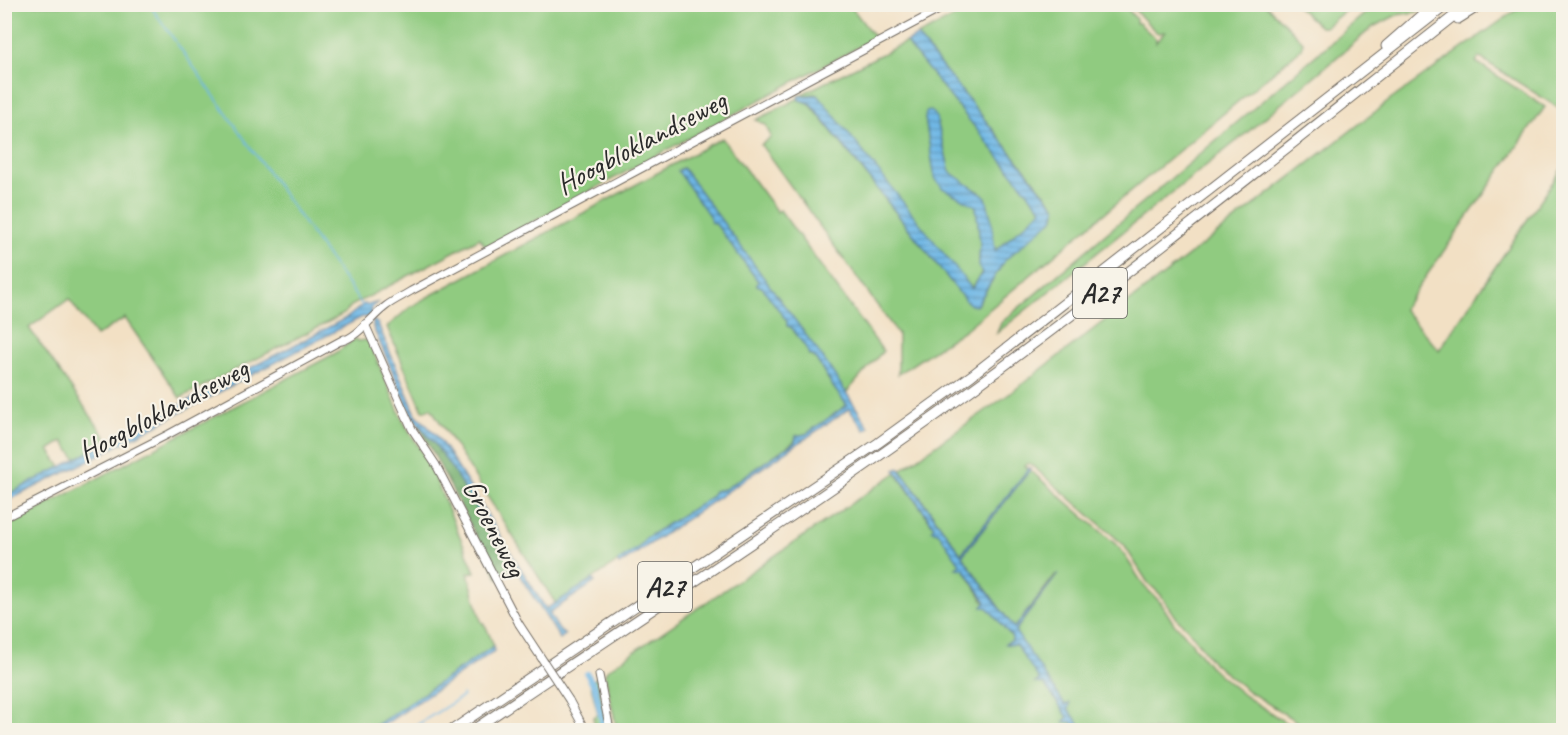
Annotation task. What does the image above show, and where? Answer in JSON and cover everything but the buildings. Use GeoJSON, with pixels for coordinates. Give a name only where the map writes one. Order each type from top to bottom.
{"type":"FeatureCollection","features":[{"type":"Feature","properties":{"kind":"highway","name":"A27"},"geometry":{"type":"LineString","coordinates":[[1311,111],[1434,4]]}},
{"type":"Feature","properties":{"kind":"highway","name":"A27"},"geometry":{"type":"LineString","coordinates":[[452,730],[914,417],[1030,332],[1448,4]]}},
{"type":"Feature","properties":{"kind":"highway","name":"A27"},"geometry":{"type":"LineString","coordinates":[[472,730],[821,495],[964,395],[1099,294],[1468,4]]}},
{"type":"Feature","properties":{"kind":"highway","name":"A27"},"geometry":{"type":"LineString","coordinates":[[1422,41],[1482,4]]}},
{"type":"Feature","properties":{"kind":"street","name":"Hoogbloklandseweg"},"geometry":{"type":"LineString","coordinates":[[4,518],[170,434],[354,336],[387,305],[411,291],[950,4]]}},
{"type":"Feature","properties":{"kind":"street","name":"Groeneweg"},"geometry":{"type":"LineString","coordinates":[[367,323],[373,342],[412,429],[436,465],[519,624],[569,700],[585,730]]}},
{"type":"Feature","properties":{"kind":"street"},"geometry":{"type":"LineString","coordinates":[[599,675],[610,730]]}},
{"type":"Feature","properties":{"kind":"green space"},"geometry":{"type":"Polygon","coordinates":[[[849,4],[875,38],[486,247],[480,238],[351,306],[344,314],[180,398],[125,318],[96,336],[69,299],[29,328],[109,442],[76,459],[63,441],[49,450],[61,467],[5,496],[5,5],[849,4]]]}},
{"type":"Feature","properties":{"kind":"green space"},"geometry":{"type":"Polygon","coordinates":[[[1118,4],[1118,6],[1125,6],[1136,19],[1136,23],[1139,23],[1156,39],[1156,42],[1165,32],[1155,31],[1130,5],[1265,4],[1303,42],[1302,48],[966,329],[898,374],[898,334],[761,145],[771,137],[766,125],[756,120],[799,98],[809,103],[965,300],[977,305],[1005,260],[1053,219],[1056,212],[1055,206],[917,36],[978,5],[1118,4]]]}},
{"type":"Feature","properties":{"kind":"green space"},"geometry":{"type":"Polygon","coordinates":[[[1296,5],[1352,5],[1325,27],[1320,27],[1296,5]]]}},
{"type":"Feature","properties":{"kind":"green space"},"geometry":{"type":"Polygon","coordinates":[[[1375,5],[1426,5],[1417,12],[1397,15],[1373,27],[1243,136],[997,333],[1001,323],[1375,5]]]}},
{"type":"Feature","properties":{"kind":"green space"},"geometry":{"type":"Polygon","coordinates":[[[1523,5],[1563,5],[1563,111],[1479,57],[1476,62],[1545,107],[1403,309],[1439,350],[1563,167],[1563,730],[1310,730],[1248,691],[1214,664],[1160,594],[1148,583],[1124,545],[1029,463],[1025,466],[1029,469],[961,554],[901,470],[1012,392],[1393,98],[1523,5]]]}},
{"type":"Feature","properties":{"kind":"green space"},"geometry":{"type":"Polygon","coordinates":[[[906,42],[1042,210],[995,251],[993,234],[980,192],[950,172],[936,117],[925,118],[935,178],[943,188],[976,206],[980,243],[979,260],[982,272],[971,289],[815,94],[798,96],[906,42]]]}},
{"type":"Feature","properties":{"kind":"green space"},"geometry":{"type":"Polygon","coordinates":[[[722,138],[777,212],[780,210],[883,351],[846,393],[683,168],[680,169],[711,218],[711,222],[716,224],[758,281],[757,285],[762,287],[787,321],[787,326],[791,327],[808,353],[816,359],[847,405],[806,434],[796,436],[795,441],[725,489],[714,491],[711,497],[646,538],[639,547],[556,604],[431,408],[423,411],[387,327],[409,308],[424,299],[722,138]]]}},
{"type":"Feature","properties":{"kind":"green space"},"geometry":{"type":"Polygon","coordinates":[[[355,339],[369,342],[403,421],[429,464],[475,572],[468,573],[481,621],[494,646],[369,730],[5,730],[5,527],[334,354],[355,339]]]}},
{"type":"Feature","properties":{"kind":"green space"},"geometry":{"type":"Polygon","coordinates":[[[418,424],[452,469],[515,569],[498,578],[418,424]]]}},
{"type":"Feature","properties":{"kind":"green space"},"geometry":{"type":"Polygon","coordinates":[[[1030,470],[1120,548],[1144,586],[1161,603],[1174,624],[1211,668],[1245,696],[1297,730],[617,730],[605,674],[607,670],[896,473],[964,569],[987,607],[1012,637],[1012,641],[1018,642],[1013,634],[1056,574],[1014,628],[962,556],[1030,470]]]}},
{"type":"Feature","properties":{"kind":"green space"},"geometry":{"type":"Polygon","coordinates":[[[597,678],[609,730],[596,730],[593,718],[598,714],[590,682],[597,678]]]}},
{"type":"Feature","properties":{"kind":"water"},"geometry":{"type":"Polygon","coordinates":[[[917,36],[1056,208],[1053,219],[1005,260],[976,306],[965,300],[810,103],[799,100],[798,96],[818,95],[972,289],[982,273],[979,266],[980,243],[976,206],[942,188],[935,178],[925,118],[926,112],[931,111],[936,117],[950,172],[986,197],[995,251],[1042,210],[906,42],[917,36]]]}},
{"type":"Feature","properties":{"kind":"water"},"geometry":{"type":"Polygon","coordinates":[[[683,168],[823,358],[869,427],[865,430],[849,409],[619,565],[617,562],[639,547],[646,538],[711,497],[714,491],[725,489],[795,442],[796,436],[806,434],[847,405],[816,359],[809,355],[791,327],[787,326],[787,321],[762,287],[757,285],[758,281],[716,224],[711,222],[710,217],[678,171],[683,168]]]}},
{"type":"Feature","properties":{"kind":"water"},"geometry":{"type":"Polygon","coordinates":[[[379,302],[371,308],[371,314],[367,317],[362,317],[92,459],[5,502],[5,496],[348,317],[364,304],[379,302]]]}},
{"type":"Feature","properties":{"kind":"water"},"geometry":{"type":"Polygon","coordinates":[[[373,320],[378,324],[416,414],[448,452],[546,609],[593,579],[595,582],[549,613],[559,630],[565,635],[560,639],[452,469],[412,416],[373,327],[373,320]]]}},
{"type":"Feature","properties":{"kind":"water"},"geometry":{"type":"Polygon","coordinates":[[[899,468],[961,554],[1029,468],[1031,469],[962,556],[1014,628],[1058,574],[1015,631],[1065,705],[1070,703],[1069,710],[1084,730],[1077,730],[1072,722],[1063,722],[1068,717],[1044,684],[1035,683],[1040,680],[1016,645],[1004,644],[1012,641],[1012,637],[987,607],[982,607],[986,602],[964,569],[956,568],[960,564],[938,532],[931,530],[934,526],[895,470],[899,468]]]}},
{"type":"Feature","properties":{"kind":"water"},"geometry":{"type":"Polygon","coordinates":[[[494,646],[494,651],[376,730],[369,730],[494,646]]]}},
{"type":"Feature","properties":{"kind":"waterway"},"geometry":{"type":"LineString","coordinates":[[149,4],[362,305]]}},
{"type":"Feature","properties":{"kind":"waterway"},"geometry":{"type":"LineString","coordinates":[[587,674],[595,688],[604,730]]}},
{"type":"Feature","properties":{"kind":"waterway"},"geometry":{"type":"LineString","coordinates":[[409,730],[463,696],[462,694]]}}]}
